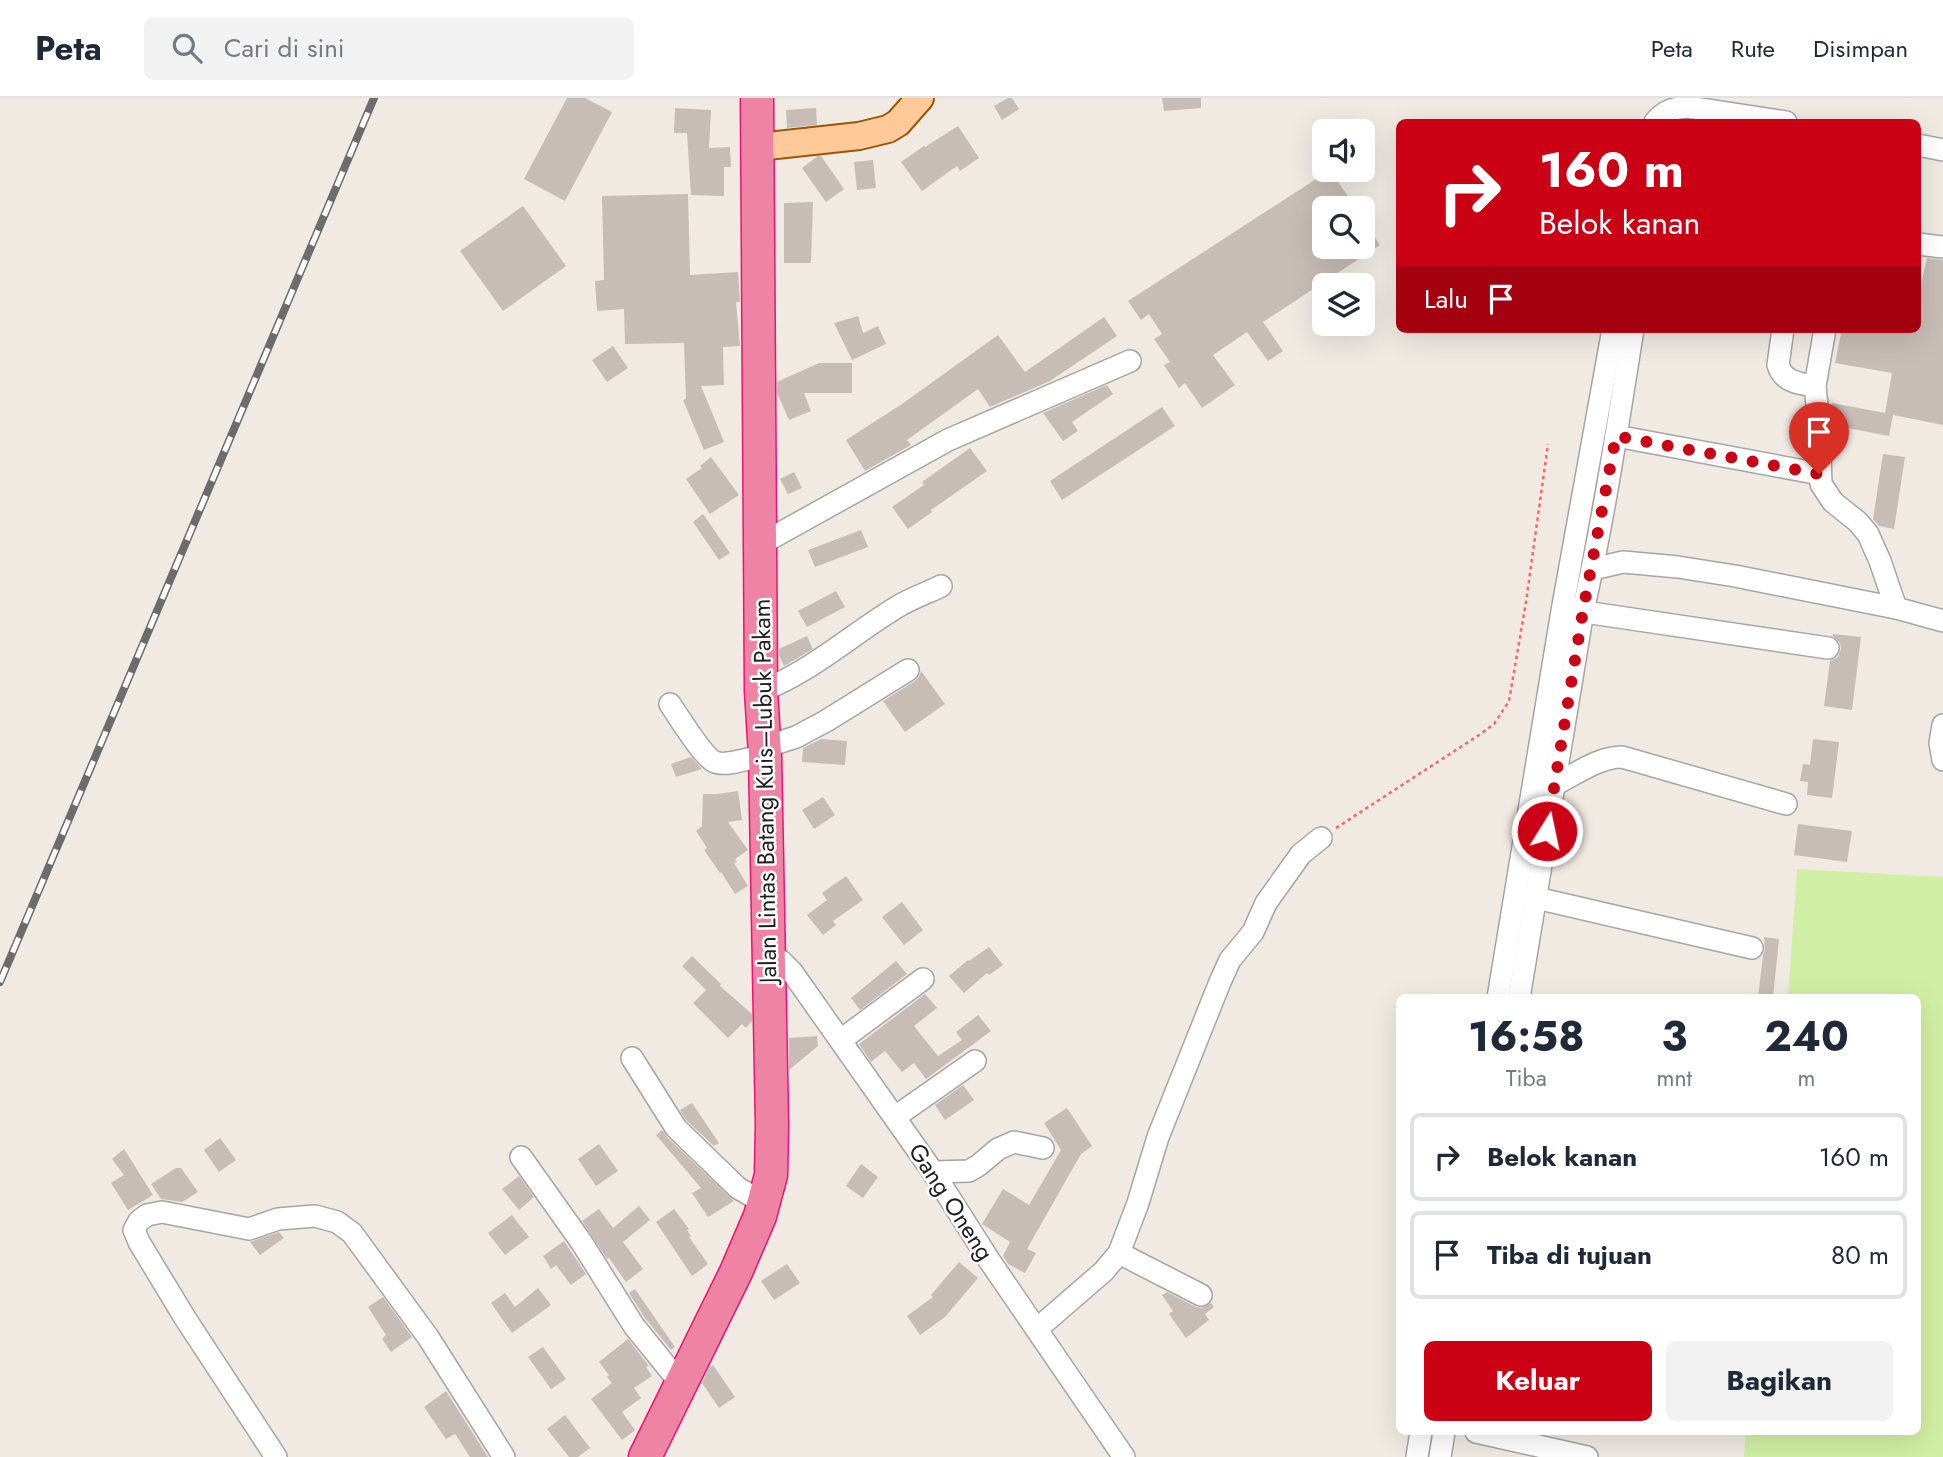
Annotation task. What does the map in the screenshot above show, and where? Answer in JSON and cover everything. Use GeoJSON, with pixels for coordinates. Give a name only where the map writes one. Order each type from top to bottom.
{"type":"FeatureCollection","features":[{"type":"Feature","properties":{"kind":"highway","name":"Jalan Lintas Batang Kuis–Lubuk Pakam"},"geometry":{"type":"LineString","coordinates":[[645,1457],[736,1272],[760,1216],[771,1175],[765,751],[761,691],[757,98]]}},
{"type":"Feature","properties":{"kind":"main road"},"geometry":{"type":"LineString","coordinates":[[758,147],[859,136],[888,129],[898,123],[920,98]]}},
{"type":"Feature","properties":{"kind":"street"},"geometry":{"type":"LineString","coordinates":[[1658,119],[1675,108],[1701,103],[1759,119]]}},
{"type":"Feature","properties":{"kind":"street"},"geometry":{"type":"LineString","coordinates":[[1921,146],[1943,150]]}},
{"type":"Feature","properties":{"kind":"street"},"geometry":{"type":"LineString","coordinates":[[1921,244],[1943,247]]}},
{"type":"Feature","properties":{"kind":"street"},"geometry":{"type":"LineString","coordinates":[[1520,994],[1555,785],[1573,611],[1613,333]]}},
{"type":"Feature","properties":{"kind":"street"},"geometry":{"type":"LineString","coordinates":[[1499,994],[1514,892],[1573,611],[1593,569],[1632,333]]}},
{"type":"Feature","properties":{"kind":"street"},"geometry":{"type":"LineString","coordinates":[[1782,333],[1778,369],[1789,380],[1815,386]]}},
{"type":"Feature","properties":{"kind":"street"},"geometry":{"type":"LineString","coordinates":[[1824,333],[1815,386],[1821,484],[1825,492],[1868,534],[1896,608]]}},
{"type":"Feature","properties":{"kind":"street"},"geometry":{"type":"LineString","coordinates":[[760,545],[948,440],[1130,361]]}},
{"type":"Feature","properties":{"kind":"street"},"geometry":{"type":"LineString","coordinates":[[1616,436],[1819,474]]}},
{"type":"Feature","properties":{"kind":"street"},"geometry":{"type":"LineString","coordinates":[[1593,569],[1623,562],[1735,576],[1896,608],[1943,621]]}},
{"type":"Feature","properties":{"kind":"street"},"geometry":{"type":"LineString","coordinates":[[761,691],[779,684],[823,658],[898,606],[941,586]]}},
{"type":"Feature","properties":{"kind":"street"},"geometry":{"type":"LineString","coordinates":[[1573,611],[1828,648]]}},
{"type":"Feature","properties":{"kind":"street"},"geometry":{"type":"LineString","coordinates":[[670,704],[705,753],[714,762],[724,764],[765,751],[796,737],[908,670]]}},
{"type":"Feature","properties":{"kind":"street"},"geometry":{"type":"LineString","coordinates":[[1943,725],[1940,743],[1943,760]]}},
{"type":"Feature","properties":{"kind":"street"},"geometry":{"type":"LineString","coordinates":[[1555,785],[1601,761],[1622,757],[1786,804]]}},
{"type":"Feature","properties":{"kind":"street"},"geometry":{"type":"LineString","coordinates":[[1037,1329],[1104,1271],[1119,1253],[1158,1137],[1230,960],[1253,932],[1266,903],[1301,854],[1321,838]]}},
{"type":"Feature","properties":{"kind":"street"},"geometry":{"type":"LineString","coordinates":[[1514,892],[1752,948]]}},
{"type":"Feature","properties":{"kind":"street","name":"Gang Oneng"},"geometry":{"type":"LineString","coordinates":[[769,956],[782,961],[792,972],[841,1040],[1124,1457]]}},
{"type":"Feature","properties":{"kind":"street"},"geometry":{"type":"LineString","coordinates":[[841,1040],[923,979]]}},
{"type":"Feature","properties":{"kind":"street"},"geometry":{"type":"LineString","coordinates":[[632,1058],[676,1128],[738,1188],[764,1203]]}},
{"type":"Feature","properties":{"kind":"street"},"geometry":{"type":"LineString","coordinates":[[895,1117],[975,1061]]}},
{"type":"Feature","properties":{"kind":"street"},"geometry":{"type":"LineString","coordinates":[[933,1172],[969,1171],[998,1149],[1014,1142],[1043,1148]]}},
{"type":"Feature","properties":{"kind":"street"},"geometry":{"type":"LineString","coordinates":[[521,1157],[582,1243],[634,1326],[681,1384]]}},
{"type":"Feature","properties":{"kind":"street"},"geometry":{"type":"LineString","coordinates":[[276,1457],[139,1242],[134,1230],[147,1214],[162,1212],[248,1229],[278,1219],[315,1216],[337,1222],[352,1233],[428,1337],[504,1457]]}},
{"type":"Feature","properties":{"kind":"street"},"geometry":{"type":"LineString","coordinates":[[1119,1253],[1201,1296]]}},
{"type":"Feature","properties":{"kind":"street"},"geometry":{"type":"LineString","coordinates":[[1417,1457],[1421,1435]]}},
{"type":"Feature","properties":{"kind":"street"},"geometry":{"type":"LineString","coordinates":[[1440,1457],[1444,1435]]}},
{"type":"Feature","properties":{"kind":"street"},"geometry":{"type":"LineString","coordinates":[[1489,1435],[1587,1457]]}},
{"type":"Feature","properties":{"kind":"path"},"geometry":{"type":"LineString","coordinates":[[1321,838],[1479,735],[1494,724],[1504,711],[1509,701],[1522,627],[1548,444]]}},
{"type":"Feature","properties":{"kind":"green space"},"geometry":{"type":"Polygon","coordinates":[[[1797,869],[1943,877],[1943,1457],[1744,1457],[1746,1435],[1921,1435],[1921,994],[1788,994],[1797,869]]]}},
{"type":"Feature","properties":{"kind":"building"},"geometry":{"type":"Polygon","coordinates":[[[567,98],[585,98],[612,112],[565,201],[524,179],[567,98]]]}},
{"type":"Feature","properties":{"kind":"building"},"geometry":{"type":"Polygon","coordinates":[[[1012,98],[1019,109],[1002,120],[994,106],[1012,98]]]}},
{"type":"Feature","properties":{"kind":"building"},"geometry":{"type":"Polygon","coordinates":[[[1162,98],[1201,98],[1201,108],[1164,111],[1162,98]]]}},
{"type":"Feature","properties":{"kind":"building"},"geometry":{"type":"Polygon","coordinates":[[[675,108],[711,110],[709,148],[730,147],[731,167],[724,167],[724,196],[691,195],[687,133],[674,133],[675,108]]]}},
{"type":"Feature","properties":{"kind":"building"},"geometry":{"type":"Polygon","coordinates":[[[816,108],[817,125],[787,128],[786,110],[816,108]]]}},
{"type":"Feature","properties":{"kind":"building"},"geometry":{"type":"Polygon","coordinates":[[[958,126],[979,158],[960,171],[957,166],[922,191],[901,162],[958,126]]]}},
{"type":"Feature","properties":{"kind":"building"},"geometry":{"type":"Polygon","coordinates":[[[821,156],[844,189],[826,202],[802,168],[821,156]]]}},
{"type":"Feature","properties":{"kind":"building"},"geometry":{"type":"Polygon","coordinates":[[[873,160],[876,188],[857,190],[854,162],[873,160]]]}},
{"type":"Feature","properties":{"kind":"building"},"geometry":{"type":"Polygon","coordinates":[[[1312,182],[1338,182],[1348,196],[1312,196],[1312,259],[1359,259],[1337,273],[1312,273],[1312,290],[1263,322],[1283,351],[1268,361],[1247,332],[1213,355],[1235,385],[1202,408],[1185,383],[1179,388],[1164,365],[1170,362],[1154,339],[1162,334],[1149,314],[1141,320],[1128,301],[1312,182]]]}},
{"type":"Feature","properties":{"kind":"building"},"geometry":{"type":"Polygon","coordinates":[[[688,194],[690,275],[738,272],[740,302],[736,302],[740,346],[723,347],[724,385],[701,386],[724,442],[704,450],[683,400],[686,399],[684,343],[625,344],[624,309],[597,311],[595,281],[604,280],[602,196],[688,194]]]}},
{"type":"Feature","properties":{"kind":"building"},"geometry":{"type":"Polygon","coordinates":[[[813,202],[811,263],[784,263],[784,203],[813,202]]]}},
{"type":"Feature","properties":{"kind":"building"},"geometry":{"type":"Polygon","coordinates":[[[523,206],[566,266],[503,311],[460,251],[523,206]]]}},
{"type":"Feature","properties":{"kind":"building"},"geometry":{"type":"Polygon","coordinates":[[[1927,258],[1943,260],[1943,425],[1893,415],[1889,436],[1832,425],[1832,403],[1885,413],[1892,373],[1835,363],[1841,333],[1921,333],[1921,284],[1927,258]]]}},
{"type":"Feature","properties":{"kind":"building"},"geometry":{"type":"Polygon","coordinates":[[[858,316],[863,333],[878,326],[886,344],[852,360],[834,323],[858,316]]]}},
{"type":"Feature","properties":{"kind":"building"},"geometry":{"type":"Polygon","coordinates":[[[1104,317],[1117,336],[1050,381],[990,407],[978,389],[907,440],[911,445],[865,471],[846,440],[902,404],[998,335],[1025,372],[1104,317]]]}},
{"type":"Feature","properties":{"kind":"building"},"geometry":{"type":"Polygon","coordinates":[[[613,346],[628,368],[607,382],[592,360],[613,346]]]}},
{"type":"Feature","properties":{"kind":"building"},"geometry":{"type":"Polygon","coordinates":[[[819,363],[852,363],[852,393],[804,393],[811,411],[789,420],[777,393],[777,382],[819,363]]]}},
{"type":"Feature","properties":{"kind":"building"},"geometry":{"type":"Polygon","coordinates":[[[1107,385],[1113,394],[1072,422],[1078,431],[1063,441],[1043,413],[1107,385]]]}},
{"type":"Feature","properties":{"kind":"building"},"geometry":{"type":"Polygon","coordinates":[[[1162,407],[1175,426],[1062,500],[1050,481],[1162,407]]]}},
{"type":"Feature","properties":{"kind":"building"},"geometry":{"type":"Polygon","coordinates":[[[970,448],[987,471],[908,529],[892,507],[970,448]]]}},
{"type":"Feature","properties":{"kind":"building"},"geometry":{"type":"Polygon","coordinates":[[[1883,454],[1905,457],[1894,529],[1879,526],[1873,519],[1883,454]]]}},
{"type":"Feature","properties":{"kind":"building"},"geometry":{"type":"Polygon","coordinates":[[[711,457],[739,495],[710,514],[686,479],[702,468],[700,466],[711,457]]]}},
{"type":"Feature","properties":{"kind":"building"},"geometry":{"type":"Polygon","coordinates":[[[794,472],[802,488],[788,494],[780,479],[794,472]]]}},
{"type":"Feature","properties":{"kind":"building"},"geometry":{"type":"Polygon","coordinates":[[[703,514],[730,553],[719,560],[693,522],[703,514]]]}},
{"type":"Feature","properties":{"kind":"building"},"geometry":{"type":"Polygon","coordinates":[[[861,530],[868,547],[815,567],[808,550],[861,530]]]}},
{"type":"Feature","properties":{"kind":"building"},"geometry":{"type":"Polygon","coordinates":[[[836,591],[845,607],[807,627],[798,611],[836,591]]]}},
{"type":"Feature","properties":{"kind":"building"},"geometry":{"type":"Polygon","coordinates":[[[1833,634],[1861,637],[1852,710],[1824,706],[1830,661],[1838,657],[1841,649],[1833,634]]]}},
{"type":"Feature","properties":{"kind":"building"},"geometry":{"type":"Polygon","coordinates":[[[807,636],[813,649],[784,666],[779,649],[807,636]]]}},
{"type":"Feature","properties":{"kind":"building"},"geometry":{"type":"Polygon","coordinates":[[[921,671],[945,704],[905,732],[883,701],[915,681],[921,671]]]}},
{"type":"Feature","properties":{"kind":"building"},"geometry":{"type":"Polygon","coordinates":[[[821,739],[847,741],[845,765],[802,762],[803,748],[821,739]]]}},
{"type":"Feature","properties":{"kind":"building"},"geometry":{"type":"Polygon","coordinates":[[[1813,739],[1839,742],[1832,798],[1807,795],[1808,782],[1800,781],[1803,764],[1810,765],[1813,739]]]}},
{"type":"Feature","properties":{"kind":"building"},"geometry":{"type":"Polygon","coordinates":[[[691,757],[702,769],[676,777],[671,764],[691,757]]]}},
{"type":"Feature","properties":{"kind":"building"},"geometry":{"type":"Polygon","coordinates":[[[738,791],[742,820],[728,822],[748,850],[735,859],[737,862],[734,863],[748,886],[735,894],[704,850],[707,848],[696,831],[702,826],[703,794],[738,791]]]}},
{"type":"Feature","properties":{"kind":"building"},"geometry":{"type":"Polygon","coordinates":[[[823,797],[835,815],[814,829],[802,810],[823,797]]]}},
{"type":"Feature","properties":{"kind":"building"},"geometry":{"type":"Polygon","coordinates":[[[1798,824],[1852,831],[1847,862],[1794,855],[1798,824]]]}},
{"type":"Feature","properties":{"kind":"building"},"geometry":{"type":"Polygon","coordinates":[[[846,876],[863,900],[833,921],[836,925],[823,935],[807,915],[827,900],[822,893],[846,876]]]}},
{"type":"Feature","properties":{"kind":"building"},"geometry":{"type":"Polygon","coordinates":[[[902,902],[923,930],[904,945],[882,917],[902,902]]]}},
{"type":"Feature","properties":{"kind":"building"},"geometry":{"type":"Polygon","coordinates":[[[1764,937],[1779,939],[1773,994],[1758,994],[1765,950],[1764,937]]]}},
{"type":"Feature","properties":{"kind":"building"},"geometry":{"type":"Polygon","coordinates":[[[989,947],[1003,965],[989,975],[987,973],[964,993],[949,976],[989,947]]]}},
{"type":"Feature","properties":{"kind":"building"},"geometry":{"type":"Polygon","coordinates":[[[692,956],[720,986],[752,1014],[752,1021],[746,1028],[742,1024],[728,1038],[693,1003],[706,990],[682,966],[692,956]]]}},
{"type":"Feature","properties":{"kind":"building"},"geometry":{"type":"Polygon","coordinates":[[[896,961],[907,974],[860,1010],[851,998],[896,961]]]}},
{"type":"Feature","properties":{"kind":"building"},"geometry":{"type":"Polygon","coordinates":[[[925,994],[937,1008],[914,1026],[938,1056],[962,1040],[956,1032],[978,1015],[991,1031],[926,1079],[914,1063],[902,1072],[885,1051],[871,1062],[859,1044],[925,994]]]}},
{"type":"Feature","properties":{"kind":"building"},"geometry":{"type":"Polygon","coordinates":[[[817,1036],[818,1046],[789,1070],[789,1038],[817,1036]]]}},
{"type":"Feature","properties":{"kind":"building"},"geometry":{"type":"Polygon","coordinates":[[[963,1085],[974,1100],[945,1120],[935,1105],[963,1085]]]}},
{"type":"Feature","properties":{"kind":"building"},"geometry":{"type":"Polygon","coordinates":[[[692,1103],[719,1143],[714,1146],[686,1120],[680,1110],[692,1103]]]}},
{"type":"Feature","properties":{"kind":"building"},"geometry":{"type":"Polygon","coordinates":[[[1067,1108],[1092,1146],[1081,1154],[1027,1249],[1036,1253],[1025,1273],[1008,1264],[1003,1256],[1010,1242],[982,1224],[1003,1189],[1029,1205],[1061,1150],[1044,1123],[1067,1108]]]}},
{"type":"Feature","properties":{"kind":"building"},"geometry":{"type":"Polygon","coordinates":[[[662,1130],[734,1201],[708,1217],[692,1193],[701,1188],[656,1135],[662,1130]]]}},
{"type":"Feature","properties":{"kind":"building"},"geometry":{"type":"Polygon","coordinates":[[[220,1138],[236,1160],[219,1172],[204,1150],[220,1138]]]}},
{"type":"Feature","properties":{"kind":"building"},"geometry":{"type":"Polygon","coordinates":[[[599,1144],[618,1171],[596,1186],[578,1159],[599,1144]]]}},
{"type":"Feature","properties":{"kind":"building"},"geometry":{"type":"Polygon","coordinates":[[[124,1149],[153,1195],[128,1210],[111,1183],[124,1175],[112,1159],[124,1149]]]}},
{"type":"Feature","properties":{"kind":"building"},"geometry":{"type":"Polygon","coordinates":[[[861,1164],[878,1177],[863,1198],[846,1186],[861,1164]]]}},
{"type":"Feature","properties":{"kind":"building"},"geometry":{"type":"Polygon","coordinates":[[[176,1168],[181,1168],[198,1192],[182,1202],[161,1199],[151,1184],[176,1168]]]}},
{"type":"Feature","properties":{"kind":"building"},"geometry":{"type":"Polygon","coordinates":[[[519,1176],[534,1197],[519,1210],[502,1189],[519,1176]]]}},
{"type":"Feature","properties":{"kind":"building"},"geometry":{"type":"Polygon","coordinates":[[[639,1206],[650,1220],[623,1242],[643,1269],[626,1282],[582,1221],[599,1209],[613,1228],[639,1206]]]}},
{"type":"Feature","properties":{"kind":"building"},"geometry":{"type":"Polygon","coordinates":[[[674,1209],[689,1229],[689,1237],[708,1264],[692,1276],[656,1222],[674,1209]]]}},
{"type":"Feature","properties":{"kind":"building"},"geometry":{"type":"Polygon","coordinates":[[[512,1215],[529,1237],[505,1255],[488,1233],[512,1215]]]}},
{"type":"Feature","properties":{"kind":"building"},"geometry":{"type":"Polygon","coordinates":[[[279,1232],[284,1238],[260,1255],[250,1242],[279,1232]]]}},
{"type":"Feature","properties":{"kind":"building"},"geometry":{"type":"Polygon","coordinates":[[[564,1241],[586,1274],[571,1285],[556,1265],[551,1269],[543,1256],[564,1241]]]}},
{"type":"Feature","properties":{"kind":"building"},"geometry":{"type":"Polygon","coordinates":[[[959,1262],[978,1278],[945,1317],[920,1335],[907,1316],[933,1297],[931,1295],[959,1262]]]}},
{"type":"Feature","properties":{"kind":"building"},"geometry":{"type":"Polygon","coordinates":[[[787,1264],[800,1283],[774,1300],[761,1281],[787,1264]]]}},
{"type":"Feature","properties":{"kind":"building"},"geometry":{"type":"Polygon","coordinates":[[[538,1288],[551,1305],[512,1333],[491,1303],[505,1293],[515,1307],[538,1288]]]}},
{"type":"Feature","properties":{"kind":"building"},"geometry":{"type":"Polygon","coordinates":[[[635,1289],[675,1347],[671,1350],[629,1293],[635,1289]]]}},
{"type":"Feature","properties":{"kind":"building"},"geometry":{"type":"Polygon","coordinates":[[[1167,1292],[1196,1307],[1202,1308],[1211,1303],[1214,1307],[1205,1314],[1209,1320],[1186,1338],[1169,1314],[1173,1311],[1162,1295],[1167,1292]]]}},
{"type":"Feature","properties":{"kind":"building"},"geometry":{"type":"Polygon","coordinates":[[[383,1297],[412,1337],[391,1352],[382,1339],[386,1335],[368,1307],[383,1297]]]}},
{"type":"Feature","properties":{"kind":"building"},"geometry":{"type":"Polygon","coordinates":[[[628,1339],[649,1366],[646,1367],[652,1376],[634,1388],[641,1398],[622,1412],[635,1430],[622,1440],[591,1399],[612,1383],[599,1362],[628,1339]]]}},
{"type":"Feature","properties":{"kind":"building"},"geometry":{"type":"Polygon","coordinates":[[[543,1347],[566,1379],[551,1389],[528,1357],[543,1347]]]}},
{"type":"Feature","properties":{"kind":"building"},"geometry":{"type":"Polygon","coordinates":[[[713,1365],[735,1397],[719,1408],[702,1383],[713,1365]]]}},
{"type":"Feature","properties":{"kind":"building"},"geometry":{"type":"Polygon","coordinates":[[[446,1391],[488,1457],[470,1457],[455,1434],[446,1439],[424,1407],[446,1391]]]}},
{"type":"Feature","properties":{"kind":"building"},"geometry":{"type":"Polygon","coordinates":[[[565,1415],[590,1448],[578,1457],[569,1457],[547,1429],[565,1415]]]}},
{"type":"Feature","properties":{"kind":"railway"},"geometry":{"type":"LineString","coordinates":[[0,982],[374,98]]}},
{"type":"Feature","properties":{"kind":"route"},"geometry":{"type":"LineString","coordinates":[[1547,831],[1583,611],[1616,436],[1819,474]]}}]}
